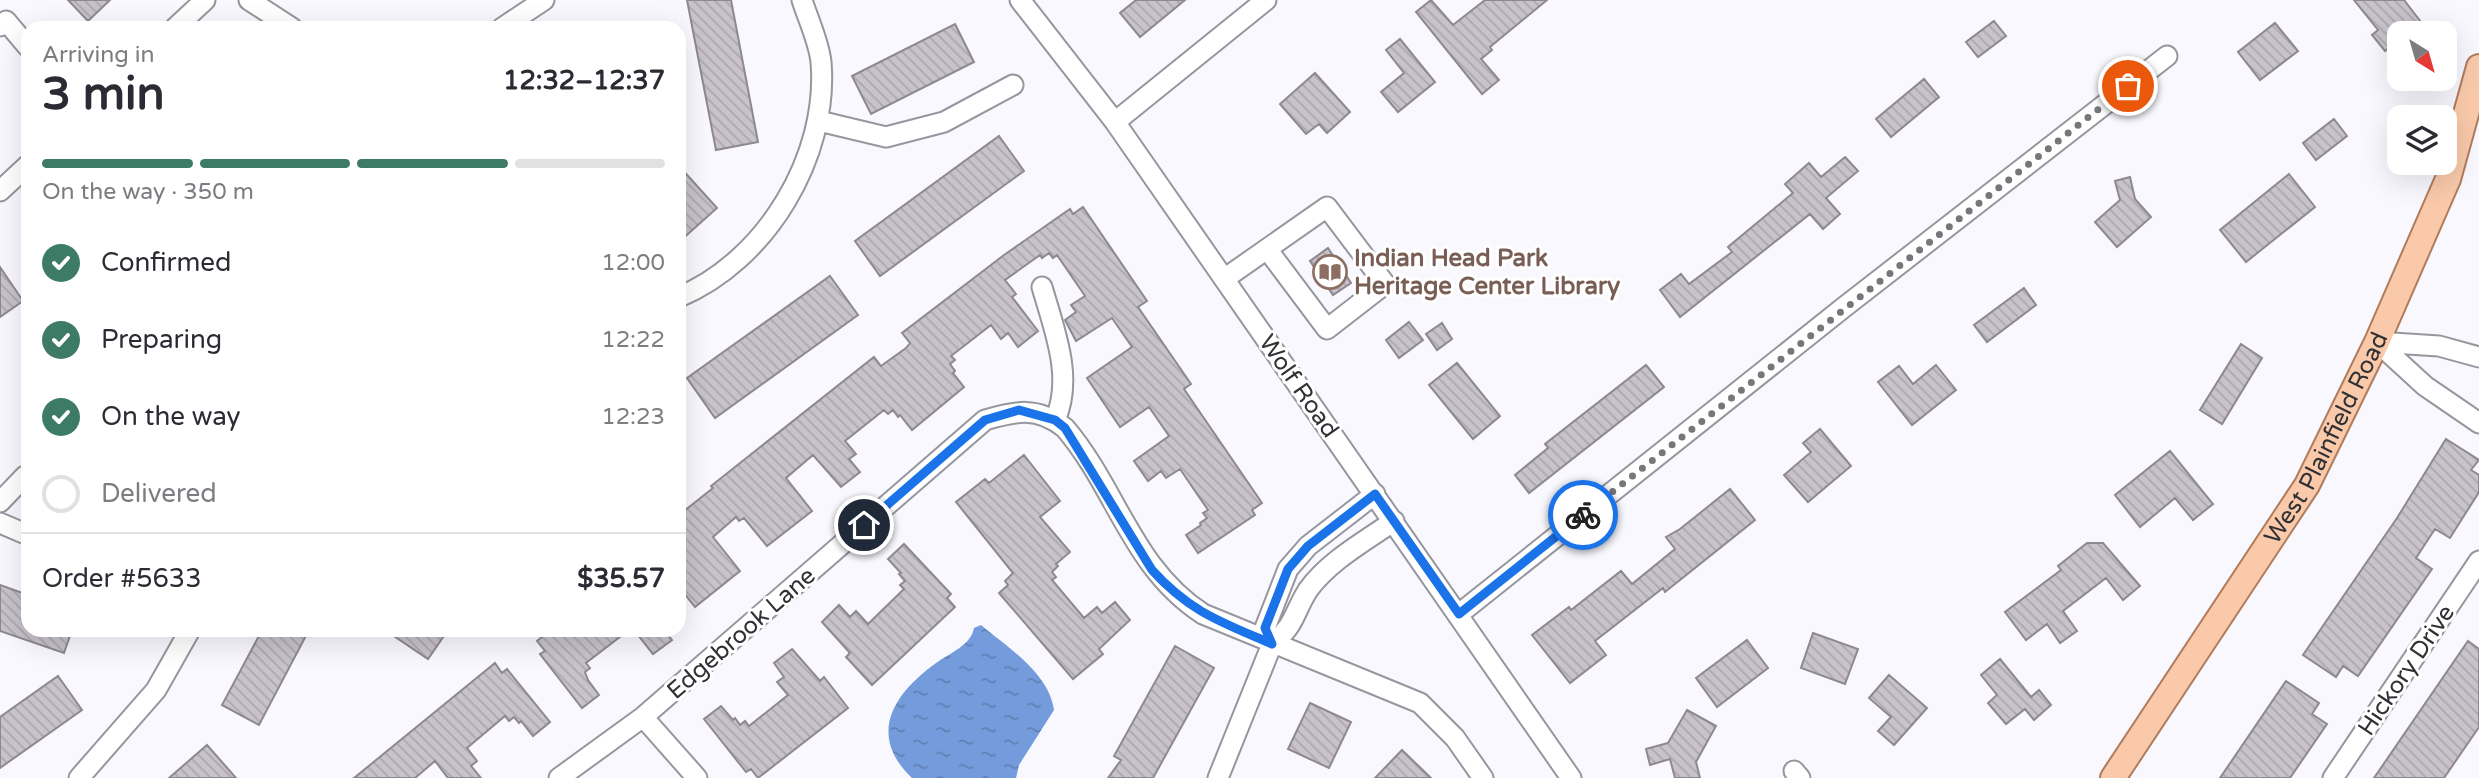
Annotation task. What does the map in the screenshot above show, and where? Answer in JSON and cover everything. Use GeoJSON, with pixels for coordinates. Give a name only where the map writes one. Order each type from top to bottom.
{"type":"FeatureCollection","features":[{"type":"Feature","properties":{"kind":"main road","name":"West Plainfield Road"},"geometry":{"type":"LineString","coordinates":[[2113,778],[2307,485],[2377,342],[2448,179],[2479,67]]}},
{"type":"Feature","properties":{"kind":"street"},"geometry":{"type":"LineString","coordinates":[[182,21],[205,0]]}},
{"type":"Feature","properties":{"kind":"street"},"geometry":{"type":"LineString","coordinates":[[249,0],[281,21]]}},
{"type":"Feature","properties":{"kind":"street"},"geometry":{"type":"LineString","coordinates":[[512,21],[544,0]]}},
{"type":"Feature","properties":{"kind":"street"},"geometry":{"type":"LineString","coordinates":[[686,293],[730,266],[762,235],[792,188],[819,121],[821,60],[802,0]]}},
{"type":"Feature","properties":{"kind":"street","name":"Wolf Road"},"geometry":{"type":"LineString","coordinates":[[1020,0],[1115,122],[1571,778]]}},
{"type":"Feature","properties":{"kind":"street"},"geometry":{"type":"LineString","coordinates":[[1115,122],[1266,0]]}},
{"type":"Feature","properties":{"kind":"street"},"geometry":{"type":"LineString","coordinates":[[0,26],[6,22],[21,39]]}},
{"type":"Feature","properties":{"kind":"street"},"geometry":{"type":"LineString","coordinates":[[1459,614],[1843,308],[2167,56]]}},
{"type":"Feature","properties":{"kind":"street"},"geometry":{"type":"LineString","coordinates":[[819,121],[886,137],[944,122],[1013,85]]}},
{"type":"Feature","properties":{"kind":"street"},"geometry":{"type":"LineString","coordinates":[[0,191],[21,172]]}},
{"type":"Feature","properties":{"kind":"street"},"geometry":{"type":"LineString","coordinates":[[1224,279],[1327,207],[1385,284],[1327,329],[1267,249]]}},
{"type":"Feature","properties":{"kind":"street"},"geometry":{"type":"LineString","coordinates":[[1042,287],[1061,357],[1063,402],[1055,420],[1075,439],[1152,570],[1169,589],[1203,614],[1420,703],[1455,738],[1483,778]]}},
{"type":"Feature","properties":{"kind":"street"},"geometry":{"type":"LineString","coordinates":[[2377,342],[2439,346],[2479,357]]}},
{"type":"Feature","properties":{"kind":"street"},"geometry":{"type":"LineString","coordinates":[[2377,342],[2425,386],[2479,424]]}},
{"type":"Feature","properties":{"kind":"street","name":"Edgebrook Lane"},"geometry":{"type":"LineString","coordinates":[[559,778],[643,717],[985,420],[1019,410],[1055,420]]}},
{"type":"Feature","properties":{"kind":"street"},"geometry":{"type":"LineString","coordinates":[[0,502],[21,480]]}},
{"type":"Feature","properties":{"kind":"street"},"geometry":{"type":"LineString","coordinates":[[1272,644],[1265,628],[1288,569],[1308,546],[1375,494]]}},
{"type":"Feature","properties":{"kind":"street"},"geometry":{"type":"LineString","coordinates":[[1217,778],[1272,644],[1289,630],[1309,589],[1341,558],[1394,521]]}},
{"type":"Feature","properties":{"kind":"street"},"geometry":{"type":"LineString","coordinates":[[0,523],[21,532]]}},
{"type":"Feature","properties":{"kind":"street","name":"Hickory Drive"},"geometry":{"type":"LineString","coordinates":[[2333,778],[2479,561]]}},
{"type":"Feature","properties":{"kind":"street"},"geometry":{"type":"LineString","coordinates":[[79,778],[156,690],[186,637]]}},
{"type":"Feature","properties":{"kind":"street"},"geometry":{"type":"LineString","coordinates":[[643,717],[697,778]]}},
{"type":"Feature","properties":{"kind":"water"},"geometry":{"type":"Polygon","coordinates":[[[981,625],[1036,673],[1044,684],[1054,710],[1019,765],[1016,778],[912,778],[898,762],[891,746],[888,731],[891,716],[908,688],[936,663],[964,644],[974,628],[981,625]]]}},
{"type":"Feature","properties":{"kind":"building"},"geometry":{"type":"Polygon","coordinates":[[[68,0],[110,0],[88,21],[68,0]]]}},
{"type":"Feature","properties":{"kind":"building"},"geometry":{"type":"Polygon","coordinates":[[[687,0],[731,0],[758,142],[716,150],[687,0]]]}},
{"type":"Feature","properties":{"kind":"building"},"geometry":{"type":"Polygon","coordinates":[[[1136,0],[1185,0],[1140,37],[1120,13],[1136,0]]]}},
{"type":"Feature","properties":{"kind":"building"},"geometry":{"type":"Polygon","coordinates":[[[1431,0],[1453,25],[1485,0],[1547,0],[1490,47],[1492,50],[1481,59],[1499,80],[1482,94],[1416,12],[1431,0]]]}},
{"type":"Feature","properties":{"kind":"building"},"geometry":{"type":"Polygon","coordinates":[[[2354,0],[2404,0],[2420,21],[2387,21],[2385,51],[2372,35],[2378,30],[2354,0]]]}},
{"type":"Feature","properties":{"kind":"building"},"geometry":{"type":"Polygon","coordinates":[[[1994,21],[2006,36],[1978,57],[1966,42],[1994,21]]]}},
{"type":"Feature","properties":{"kind":"building"},"geometry":{"type":"Polygon","coordinates":[[[2275,23],[2298,51],[2260,80],[2238,52],[2275,23]]]}},
{"type":"Feature","properties":{"kind":"building"},"geometry":{"type":"Polygon","coordinates":[[[955,24],[974,62],[871,114],[852,76],[955,24]]]}},
{"type":"Feature","properties":{"kind":"building"},"geometry":{"type":"Polygon","coordinates":[[[1400,39],[1435,82],[1398,112],[1381,92],[1404,73],[1386,50],[1400,39]]]}},
{"type":"Feature","properties":{"kind":"building"},"geometry":{"type":"Polygon","coordinates":[[[1315,73],[1350,112],[1327,133],[1319,124],[1306,134],[1280,104],[1315,73]]]}},
{"type":"Feature","properties":{"kind":"building"},"geometry":{"type":"Polygon","coordinates":[[[1924,79],[1939,97],[1891,137],[1876,119],[1924,79]]]}},
{"type":"Feature","properties":{"kind":"building"},"geometry":{"type":"Polygon","coordinates":[[[2334,119],[2347,136],[2316,160],[2303,143],[2334,119]]]}},
{"type":"Feature","properties":{"kind":"building"},"geometry":{"type":"Polygon","coordinates":[[[999,136],[1024,171],[880,276],[855,241],[999,136]]]}},
{"type":"Feature","properties":{"kind":"building"},"geometry":{"type":"Polygon","coordinates":[[[1845,157],[1858,171],[1826,198],[1840,214],[1823,229],[1810,214],[1680,317],[1660,290],[1681,274],[1689,284],[1732,252],[1728,247],[1793,193],[1785,184],[1809,163],[1821,177],[1845,157]]]}},
{"type":"Feature","properties":{"kind":"building"},"geometry":{"type":"Polygon","coordinates":[[[686,174],[717,208],[686,236],[686,174]]]}},
{"type":"Feature","properties":{"kind":"building"},"geometry":{"type":"Polygon","coordinates":[[[2289,174],[2315,207],[2246,262],[2220,230],[2289,174]]]}},
{"type":"Feature","properties":{"kind":"building"},"geometry":{"type":"Polygon","coordinates":[[[2130,177],[2135,199],[2151,217],[2117,247],[2095,222],[2120,200],[2115,181],[2130,177]]]}},
{"type":"Feature","properties":{"kind":"building"},"geometry":{"type":"Polygon","coordinates":[[[1083,207],[1147,301],[1138,307],[1191,384],[1184,389],[1262,503],[1252,510],[1255,515],[1198,553],[1186,535],[1201,525],[1207,518],[1203,513],[1208,510],[1180,469],[1166,478],[1161,471],[1148,481],[1134,461],[1169,436],[1149,407],[1120,427],[1087,378],[1132,347],[1112,318],[1076,341],[1065,320],[1076,312],[1071,305],[1085,296],[1057,255],[1053,258],[1049,253],[1042,258],[1040,255],[1005,280],[1016,294],[1012,297],[1038,331],[1018,347],[1008,333],[1001,339],[991,325],[951,356],[955,360],[950,364],[955,371],[953,373],[964,387],[912,430],[893,410],[888,414],[884,410],[845,441],[856,454],[849,459],[860,472],[841,487],[813,455],[786,478],[812,511],[767,546],[744,518],[739,521],[736,517],[713,537],[740,571],[695,607],[686,596],[686,509],[713,488],[711,486],[874,357],[881,366],[906,348],[910,343],[902,333],[1004,255],[1070,209],[1073,214],[1083,207]]]}},
{"type":"Feature","properties":{"kind":"building","name":"Indian Head Park Heritage Center Library"},"geometry":{"type":"Polygon","coordinates":[[[1328,248],[1351,283],[1333,295],[1310,261],[1328,248]]]}},
{"type":"Feature","properties":{"kind":"building"},"geometry":{"type":"Polygon","coordinates":[[[0,267],[21,298],[21,302],[0,317],[0,267]]]}},
{"type":"Feature","properties":{"kind":"building"},"geometry":{"type":"Polygon","coordinates":[[[830,276],[858,315],[715,418],[687,378],[830,276]]]}},
{"type":"Feature","properties":{"kind":"building"},"geometry":{"type":"Polygon","coordinates":[[[2024,288],[2036,305],[1987,342],[1974,325],[2024,288]]]}},
{"type":"Feature","properties":{"kind":"building"},"geometry":{"type":"Polygon","coordinates":[[[1409,322],[1423,340],[1399,358],[1386,340],[1409,322]]]}},
{"type":"Feature","properties":{"kind":"building"},"geometry":{"type":"Polygon","coordinates":[[[1442,323],[1452,339],[1437,350],[1426,334],[1442,323]]]}},
{"type":"Feature","properties":{"kind":"building"},"geometry":{"type":"Polygon","coordinates":[[[2241,344],[2262,358],[2222,424],[2200,410],[2241,344]]]}},
{"type":"Feature","properties":{"kind":"building"},"geometry":{"type":"Polygon","coordinates":[[[1457,363],[1500,416],[1473,439],[1429,385],[1457,363]]]}},
{"type":"Feature","properties":{"kind":"building"},"geometry":{"type":"Polygon","coordinates":[[[1646,365],[1664,387],[1529,493],[1515,475],[1548,448],[1545,444],[1646,365]]]}},
{"type":"Feature","properties":{"kind":"building"},"geometry":{"type":"Polygon","coordinates":[[[1936,365],[1956,390],[1912,425],[1878,382],[1899,366],[1913,384],[1936,365]]]}},
{"type":"Feature","properties":{"kind":"building"},"geometry":{"type":"Polygon","coordinates":[[[1820,429],[1851,466],[1808,502],[1784,475],[1811,452],[1803,443],[1820,429]]]}},
{"type":"Feature","properties":{"kind":"building"},"geometry":{"type":"Polygon","coordinates":[[[2446,439],[2479,460],[2471,470],[2479,475],[2479,492],[2450,538],[2435,529],[2416,558],[2432,569],[2358,676],[2343,666],[2336,677],[2303,655],[2397,518],[2446,439]]]}},
{"type":"Feature","properties":{"kind":"building"},"geometry":{"type":"Polygon","coordinates":[[[2170,451],[2213,504],[2193,520],[2175,498],[2140,527],[2115,495],[2170,451]]]}},
{"type":"Feature","properties":{"kind":"building"},"geometry":{"type":"Polygon","coordinates":[[[1024,455],[1060,501],[1040,517],[1070,552],[1056,564],[1058,566],[1052,572],[1056,577],[1052,580],[1084,618],[1097,607],[1102,613],[1115,602],[1130,620],[1099,649],[1103,654],[1073,679],[999,593],[1008,585],[1005,581],[1013,573],[956,502],[985,479],[989,483],[1024,455]]]}},
{"type":"Feature","properties":{"kind":"building"},"geometry":{"type":"Polygon","coordinates":[[[1730,489],[1755,520],[1665,592],[1663,588],[1595,641],[1606,655],[1570,683],[1532,635],[1569,607],[1571,610],[1621,571],[1632,584],[1675,549],[1666,537],[1730,489]]]}},
{"type":"Feature","properties":{"kind":"building"},"geometry":{"type":"Polygon","coordinates":[[[2087,543],[2103,543],[2140,586],[2123,600],[2106,578],[2063,611],[2077,631],[2060,643],[2047,624],[2026,640],[2005,612],[2061,570],[2058,566],[2087,543]]]}},
{"type":"Feature","properties":{"kind":"building"},"geometry":{"type":"Polygon","coordinates":[[[904,544],[951,594],[947,598],[955,607],[872,685],[846,657],[850,653],[822,622],[839,605],[850,617],[856,611],[868,624],[904,589],[900,585],[905,581],[899,574],[901,573],[888,559],[904,544]]]}},
{"type":"Feature","properties":{"kind":"building"},"geometry":{"type":"Polygon","coordinates":[[[0,585],[21,592],[21,637],[70,637],[64,653],[0,631],[0,585]]]}},
{"type":"Feature","properties":{"kind":"building"},"geometry":{"type":"Polygon","coordinates":[[[1813,633],[1858,649],[1845,684],[1801,668],[1813,633]]]}},
{"type":"Feature","properties":{"kind":"building"},"geometry":{"type":"Polygon","coordinates":[[[258,637],[305,637],[259,725],[222,705],[258,637]]]}},
{"type":"Feature","properties":{"kind":"building"},"geometry":{"type":"Polygon","coordinates":[[[395,637],[443,637],[428,659],[395,637]]]}},
{"type":"Feature","properties":{"kind":"building"},"geometry":{"type":"Polygon","coordinates":[[[542,637],[620,637],[586,663],[590,668],[585,672],[588,680],[599,695],[582,708],[540,654],[545,651],[537,641],[542,637]]]}},
{"type":"Feature","properties":{"kind":"building"},"geometry":{"type":"Polygon","coordinates":[[[640,637],[670,637],[672,640],[653,654],[640,637]]]}},
{"type":"Feature","properties":{"kind":"building"},"geometry":{"type":"Polygon","coordinates":[[[1747,640],[1768,668],[1717,707],[1696,678],[1747,640]]]}},
{"type":"Feature","properties":{"kind":"building"},"geometry":{"type":"Polygon","coordinates":[[[2468,641],[2479,649],[2479,727],[2444,778],[2374,778],[2468,641]]]}},
{"type":"Feature","properties":{"kind":"building"},"geometry":{"type":"Polygon","coordinates":[[[1175,646],[1214,668],[1153,778],[1108,778],[1121,760],[1114,756],[1175,646]]]}},
{"type":"Feature","properties":{"kind":"building"},"geometry":{"type":"Polygon","coordinates":[[[792,649],[820,681],[824,677],[848,708],[758,778],[751,769],[746,772],[704,719],[721,706],[740,725],[745,721],[749,726],[788,695],[777,682],[784,677],[774,663],[792,649]]]}},
{"type":"Feature","properties":{"kind":"building"},"geometry":{"type":"Polygon","coordinates":[[[2000,659],[2031,697],[2039,690],[2051,705],[2034,720],[2025,709],[2006,724],[1988,703],[1997,695],[1981,675],[2000,659]]]}},
{"type":"Feature","properties":{"kind":"building"},"geometry":{"type":"Polygon","coordinates":[[[495,663],[502,673],[507,669],[550,722],[533,736],[521,721],[519,723],[514,717],[509,721],[505,716],[467,748],[477,761],[471,766],[481,778],[448,778],[435,761],[415,778],[354,778],[495,663]]]}},
{"type":"Feature","properties":{"kind":"building"},"geometry":{"type":"Polygon","coordinates":[[[1889,675],[1927,708],[1894,745],[1878,731],[1891,717],[1869,698],[1889,675]]]}},
{"type":"Feature","properties":{"kind":"building"},"geometry":{"type":"Polygon","coordinates":[[[58,676],[82,710],[0,768],[0,717],[58,676]]]}},
{"type":"Feature","properties":{"kind":"building"},"geometry":{"type":"Polygon","coordinates":[[[2286,681],[2319,703],[2312,714],[2327,724],[2290,778],[2220,778],[2286,681]]]}},
{"type":"Feature","properties":{"kind":"building"},"geometry":{"type":"Polygon","coordinates":[[[1310,703],[1351,722],[1329,768],[1288,749],[1310,703]]]}},
{"type":"Feature","properties":{"kind":"building"},"geometry":{"type":"Polygon","coordinates":[[[1687,710],[1716,726],[1696,762],[1700,778],[1675,778],[1670,759],[1650,765],[1646,749],[1668,743],[1687,710]]]}},
{"type":"Feature","properties":{"kind":"building"},"geometry":{"type":"Polygon","coordinates":[[[207,745],[236,778],[169,778],[207,745]]]}},
{"type":"Feature","properties":{"kind":"building"},"geometry":{"type":"Polygon","coordinates":[[[1402,750],[1431,778],[1375,778],[1402,750]]]}},
{"type":"Feature","properties":{"kind":"way so far"},"geometry":{"type":"LineString","coordinates":[[1583,515],[2128,86]]}},
{"type":"Feature","properties":{"kind":"place","name":"Indian Head Park Heritage Center Library"},"geometry":{"type":"Point","coordinates":[1330,272]}},
{"type":"Feature","properties":{"kind":"route"},"geometry":{"type":"LineString","coordinates":[[864,525],[985,420],[1019,410],[1055,420],[1075,439],[1152,570],[1169,589],[1203,614],[1272,644],[1265,628],[1288,569],[1308,546],[1375,494],[1459,614],[1583,515]]}}]}
